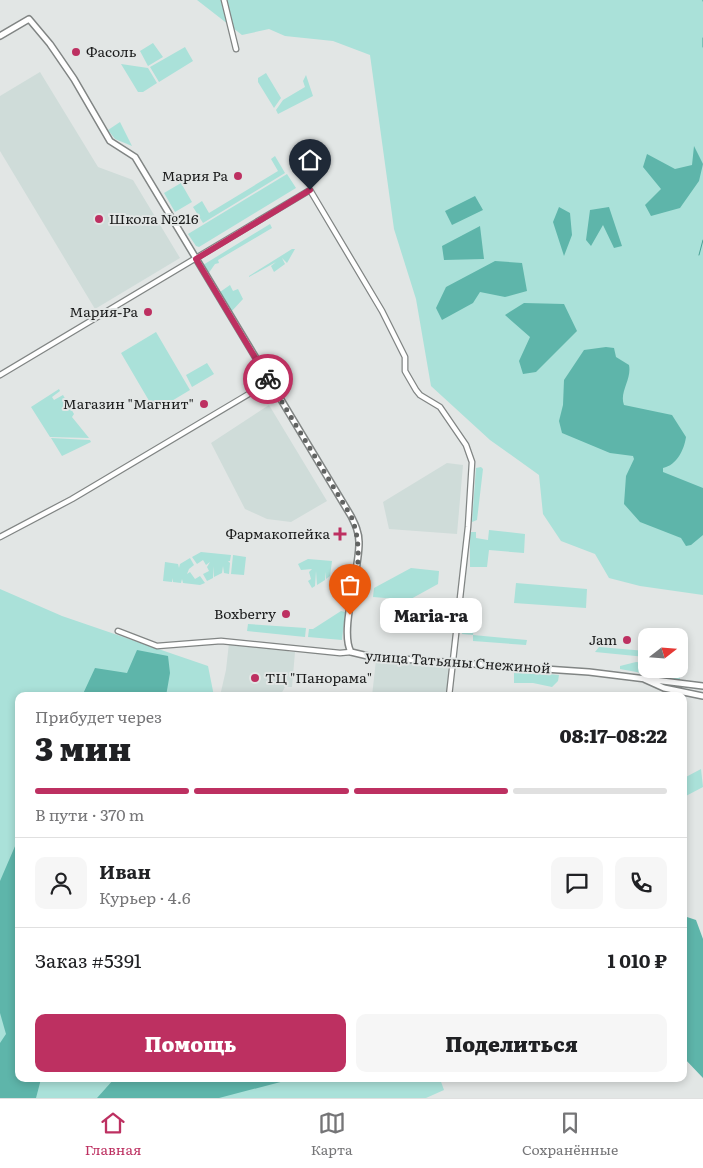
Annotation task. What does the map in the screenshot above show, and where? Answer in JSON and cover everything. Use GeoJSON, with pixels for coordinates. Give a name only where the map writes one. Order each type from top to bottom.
{"type":"FeatureCollection","features":[{"type":"Feature","properties":{"kind":"street"},"geometry":{"type":"LineString","coordinates":[[224,0],[236,49]]}},
{"type":"Feature","properties":{"kind":"street","name":"улица Татьяны Снежиной"},"geometry":{"type":"LineString","coordinates":[[0,36],[29,19],[50,44],[74,79],[110,141],[135,157],[351,516],[358,532],[356,583],[346,638],[351,652],[362,656],[453,661],[638,678]]}},
{"type":"Feature","properties":{"kind":"street"},"geometry":{"type":"LineString","coordinates":[[0,375],[310,190],[382,311],[405,357],[405,371],[416,390],[420,395],[440,407],[466,445],[472,462],[468,527],[449,692]]}},
{"type":"Feature","properties":{"kind":"street"},"geometry":{"type":"LineString","coordinates":[[0,537],[72,499],[269,382]]}},
{"type":"Feature","properties":{"kind":"street"},"geometry":{"type":"LineString","coordinates":[[118,631],[156,646],[222,641],[340,653],[351,652]]}},
{"type":"Feature","properties":{"kind":"street","name":"улица Татьяны Снежиной"},"geometry":{"type":"LineString","coordinates":[[642,678],[703,686]]}},
{"type":"Feature","properties":{"kind":"street","name":"улица Татьяны Снежиной"},"geometry":{"type":"LineString","coordinates":[[642,678],[664,688],[684,692]]}},
{"type":"Feature","properties":{"kind":"street","name":"улица Татьяны Снежиной"},"geometry":{"type":"LineString","coordinates":[[687,693],[703,696]]}},
{"type":"Feature","properties":{"kind":"shaded area"},"geometry":{"type":"Polygon","coordinates":[[[197,0],[703,0],[703,595],[640,586],[609,578],[595,554],[561,541],[543,514],[539,475],[490,440],[431,386],[416,299],[394,229],[370,55],[333,41],[285,36],[269,29],[242,35],[197,0]]]}},
{"type":"Feature","properties":{"kind":"shaded area"},"geometry":{"type":"Polygon","coordinates":[[[153,43],[163,57],[148,66],[140,51],[153,43]]]}},
{"type":"Feature","properties":{"kind":"shaded area"},"geometry":{"type":"Polygon","coordinates":[[[185,47],[193,61],[159,82],[150,67],[185,47]]]}},
{"type":"Feature","properties":{"kind":"shaded area"},"geometry":{"type":"Polygon","coordinates":[[[121,64],[148,68],[157,83],[143,92],[138,92],[121,64]]]}},
{"type":"Feature","properties":{"kind":"shaded area","name":"Школа №216"},"geometry":{"type":"Polygon","coordinates":[[[40,72],[98,167],[133,180],[180,258],[95,309],[0,151],[0,96],[40,72]]]}},
{"type":"Feature","properties":{"kind":"shaded area"},"geometry":{"type":"Polygon","coordinates":[[[266,73],[281,98],[274,108],[258,82],[258,78],[266,73]]]}},
{"type":"Feature","properties":{"kind":"shaded area"},"geometry":{"type":"Polygon","coordinates":[[[306,75],[313,96],[278,114],[276,110],[283,100],[305,87],[303,81],[306,75]]]}},
{"type":"Feature","properties":{"kind":"shaded area"},"geometry":{"type":"Polygon","coordinates":[[[120,122],[132,146],[115,139],[108,130],[120,122]]]}},
{"type":"Feature","properties":{"kind":"shaded area"},"geometry":{"type":"Polygon","coordinates":[[[694,146],[703,164],[699,181],[680,208],[651,216],[645,205],[661,189],[643,167],[647,154],[675,169],[692,165],[694,146]]]}},
{"type":"Feature","properties":{"kind":"shaded area"},"geometry":{"type":"Polygon","coordinates":[[[275,156],[285,173],[203,223],[193,207],[202,201],[209,213],[278,171],[271,159],[275,156]]]}},
{"type":"Feature","properties":{"kind":"shaded area"},"geometry":{"type":"Polygon","coordinates":[[[287,174],[296,188],[199,247],[196,246],[188,234],[287,174]]]}},
{"type":"Feature","properties":{"kind":"shaded area"},"geometry":{"type":"Polygon","coordinates":[[[181,183],[192,202],[175,212],[164,193],[181,183]]]}},
{"type":"Feature","properties":{"kind":"shaded area"},"geometry":{"type":"Polygon","coordinates":[[[475,196],[483,210],[452,225],[445,211],[475,196]]]}},
{"type":"Feature","properties":{"kind":"shaded area"},"geometry":{"type":"Polygon","coordinates":[[[559,207],[570,213],[572,235],[564,256],[553,222],[559,207]]]}},
{"type":"Feature","properties":{"kind":"shaded area"},"geometry":{"type":"Polygon","coordinates":[[[609,207],[622,246],[614,248],[603,225],[591,246],[586,240],[590,210],[609,207]]]}},
{"type":"Feature","properties":{"kind":"shaded area"},"geometry":{"type":"Polygon","coordinates":[[[270,224],[272,228],[218,260],[219,263],[215,264],[208,274],[203,265],[270,224]]]}},
{"type":"Feature","properties":{"kind":"shaded area"},"geometry":{"type":"Polygon","coordinates":[[[480,226],[484,259],[444,260],[442,246],[480,226]]]}},
{"type":"Feature","properties":{"kind":"shaded area"},"geometry":{"type":"Polygon","coordinates":[[[292,249],[295,249],[287,263],[282,258],[285,264],[274,272],[271,266],[276,262],[249,277],[249,276],[292,249]]]}},
{"type":"Feature","properties":{"kind":"shaded area"},"geometry":{"type":"Polygon","coordinates":[[[495,261],[522,263],[527,291],[505,297],[480,292],[473,303],[442,320],[436,308],[446,287],[495,261]]]}},
{"type":"Feature","properties":{"kind":"shaded area"},"geometry":{"type":"Polygon","coordinates":[[[230,285],[233,291],[238,289],[243,299],[231,312],[220,292],[230,285]]]}},
{"type":"Feature","properties":{"kind":"shaded area"},"geometry":{"type":"Polygon","coordinates":[[[524,303],[564,304],[577,331],[536,372],[523,374],[519,361],[530,337],[505,315],[524,303]]]}},
{"type":"Feature","properties":{"kind":"shaded area"},"geometry":{"type":"Polygon","coordinates":[[[156,332],[190,390],[155,411],[121,353],[156,332]]]}},
{"type":"Feature","properties":{"kind":"shaded area"},"geometry":{"type":"Polygon","coordinates":[[[606,347],[614,348],[616,357],[629,365],[629,375],[623,395],[624,405],[672,415],[686,437],[684,447],[679,456],[672,464],[663,468],[663,472],[703,488],[703,535],[691,545],[686,546],[681,538],[640,522],[624,504],[626,476],[634,459],[633,456],[610,453],[562,433],[559,421],[563,405],[564,380],[584,350],[606,347]]]}},
{"type":"Feature","properties":{"kind":"shaded area"},"geometry":{"type":"Polygon","coordinates":[[[207,363],[214,374],[192,387],[186,375],[207,363]]]}},
{"type":"Feature","properties":{"kind":"shaded area"},"geometry":{"type":"Polygon","coordinates":[[[59,389],[60,391],[52,397],[54,400],[63,395],[74,414],[72,417],[89,438],[50,437],[31,407],[59,389]]]}},
{"type":"Feature","properties":{"kind":"shaded area"},"geometry":{"type":"Polygon","coordinates":[[[269,405],[327,501],[291,522],[267,519],[245,509],[211,443],[269,405]]]}},
{"type":"Feature","properties":{"kind":"shaded area"},"geometry":{"type":"Polygon","coordinates":[[[51,438],[90,440],[91,442],[62,456],[51,438]]]}},
{"type":"Feature","properties":{"kind":"shaded area"},"geometry":{"type":"Polygon","coordinates":[[[447,463],[463,465],[457,534],[389,529],[383,502],[447,463]]]}},
{"type":"Feature","properties":{"kind":"shaded area"},"geometry":{"type":"Polygon","coordinates":[[[481,467],[483,469],[477,520],[472,522],[476,468],[481,467]]]}},
{"type":"Feature","properties":{"kind":"shaded area"},"geometry":{"type":"Polygon","coordinates":[[[489,530],[525,534],[524,553],[489,550],[487,567],[470,567],[470,532],[476,532],[476,538],[488,540],[489,530]]]}},
{"type":"Feature","properties":{"kind":"shaded area"},"geometry":{"type":"Polygon","coordinates":[[[201,552],[231,555],[230,561],[228,561],[230,563],[229,574],[224,573],[223,566],[222,573],[214,577],[214,566],[213,578],[207,581],[203,574],[209,571],[207,567],[210,562],[206,565],[203,560],[197,564],[192,557],[201,552]]]}},
{"type":"Feature","properties":{"kind":"shaded area"},"geometry":{"type":"Polygon","coordinates":[[[233,555],[246,557],[244,575],[231,574],[233,555]]]}},
{"type":"Feature","properties":{"kind":"shaded area"},"geometry":{"type":"Polygon","coordinates":[[[190,558],[194,565],[187,574],[190,572],[195,579],[200,576],[205,583],[200,585],[183,583],[182,579],[181,583],[173,582],[172,578],[172,582],[163,581],[165,562],[178,564],[179,568],[180,564],[190,558]]]}},
{"type":"Feature","properties":{"kind":"shaded area"},"geometry":{"type":"Polygon","coordinates":[[[308,559],[332,561],[330,576],[326,579],[325,572],[325,580],[317,585],[316,571],[315,586],[312,588],[308,581],[311,579],[309,572],[312,569],[301,570],[298,564],[308,559]]]}},
{"type":"Feature","properties":{"kind":"shaded area"},"geometry":{"type":"Polygon","coordinates":[[[411,568],[439,571],[438,584],[409,600],[373,597],[374,588],[411,568]]]}},
{"type":"Feature","properties":{"kind":"shaded area"},"geometry":{"type":"Polygon","coordinates":[[[516,583],[587,589],[586,608],[514,603],[516,583]]]}},
{"type":"Feature","properties":{"kind":"shaded area"},"geometry":{"type":"Polygon","coordinates":[[[0,589],[62,616],[208,666],[213,692],[15,692],[15,1082],[131,1082],[139,1098],[0,1098],[0,589]]]}},
{"type":"Feature","properties":{"kind":"shaded area"},"geometry":{"type":"Polygon","coordinates":[[[468,608],[476,612],[473,635],[462,634],[464,610],[468,608]]]}},
{"type":"Feature","properties":{"kind":"shaded area"},"geometry":{"type":"Polygon","coordinates":[[[341,611],[345,612],[342,640],[308,637],[309,629],[313,629],[341,611]]]}},
{"type":"Feature","properties":{"kind":"shaded area"},"geometry":{"type":"Polygon","coordinates":[[[248,624],[306,628],[305,637],[247,631],[248,624]]]}},
{"type":"Feature","properties":{"kind":"shaded area"},"geometry":{"type":"Polygon","coordinates":[[[473,635],[527,640],[526,645],[473,641],[473,635]]]}},
{"type":"Feature","properties":{"kind":"shaded area"},"geometry":{"type":"Polygon","coordinates":[[[229,643],[286,648],[289,652],[295,652],[292,687],[285,687],[282,692],[221,692],[229,643]]]}},
{"type":"Feature","properties":{"kind":"shaded area"},"geometry":{"type":"Polygon","coordinates":[[[599,647],[638,650],[638,656],[595,652],[599,647]]]}},
{"type":"Feature","properties":{"kind":"shaded area"},"geometry":{"type":"Polygon","coordinates":[[[137,650],[168,656],[170,673],[167,692],[84,692],[95,668],[127,673],[137,650]]]}},
{"type":"Feature","properties":{"kind":"shaded area"},"geometry":{"type":"Polygon","coordinates":[[[376,660],[445,664],[449,670],[447,692],[372,692],[376,660]]]}},
{"type":"Feature","properties":{"kind":"shaded area"},"geometry":{"type":"Polygon","coordinates":[[[638,662],[638,672],[620,669],[620,666],[638,662]]]}},
{"type":"Feature","properties":{"kind":"shaded area"},"geometry":{"type":"Polygon","coordinates":[[[514,671],[559,675],[558,681],[552,687],[533,683],[514,683],[514,671]]]}},
{"type":"Feature","properties":{"kind":"shaded area"},"geometry":{"type":"Polygon","coordinates":[[[701,769],[703,787],[687,795],[687,776],[701,769]]]}},
{"type":"Feature","properties":{"kind":"shaded area"},"geometry":{"type":"Polygon","coordinates":[[[15,846],[15,1082],[40,1082],[36,1098],[0,1098],[0,1043],[6,1034],[0,1013],[0,881],[15,846]]]}},
{"type":"Feature","properties":{"kind":"shaded area"},"geometry":{"type":"Polygon","coordinates":[[[687,917],[696,920],[703,939],[703,1078],[687,1061],[687,917]]]}},
{"type":"Feature","properties":{"kind":"shaded area"},"geometry":{"type":"Polygon","coordinates":[[[111,1082],[280,1082],[219,1098],[97,1098],[111,1082]]]}},
{"type":"Feature","properties":{"kind":"shaded area"},"geometry":{"type":"Polygon","coordinates":[[[228,1082],[441,1082],[444,1090],[426,1098],[153,1098],[228,1082]]]}},
{"type":"Feature","properties":{"kind":"waterway"},"geometry":{"type":"LineString","coordinates":[[703,38],[703,47]]}},
{"type":"Feature","properties":{"kind":"waterway"},"geometry":{"type":"LineString","coordinates":[[699,255],[703,240]]}},
{"type":"Feature","properties":{"kind":"way so far"},"geometry":{"type":"LineString","coordinates":[[268,379],[351,516],[358,532],[356,583],[350,615]]}},
{"type":"Feature","properties":{"kind":"place","name":"Фасоль"},"geometry":{"type":"Point","coordinates":[76,52]}},
{"type":"Feature","properties":{"kind":"place","name":"Мария Ра"},"geometry":{"type":"Point","coordinates":[238,176]}},
{"type":"Feature","properties":{"kind":"place","name":"Школа №216"},"geometry":{"type":"Point","coordinates":[99,219]}},
{"type":"Feature","properties":{"kind":"place","name":"Мария-Ра"},"geometry":{"type":"Point","coordinates":[148,312]}},
{"type":"Feature","properties":{"kind":"place","name":"Магазин \"Магнит\""},"geometry":{"type":"Point","coordinates":[204,404]}},
{"type":"Feature","properties":{"kind":"place","name":"Фармакопейка"},"geometry":{"type":"Point","coordinates":[340,534]}},
{"type":"Feature","properties":{"kind":"place","name":"Boxberry"},"geometry":{"type":"Point","coordinates":[286,614]}},
{"type":"Feature","properties":{"kind":"place","name":"Maria-ra"},"geometry":{"type":"Point","coordinates":[350,615]}},
{"type":"Feature","properties":{"kind":"place","name":"Jam"},"geometry":{"type":"Point","coordinates":[627,640]}},
{"type":"Feature","properties":{"kind":"place","name":"ТЦ \"Панорама\""},"geometry":{"type":"Point","coordinates":[255,678]}},
{"type":"Feature","properties":{"kind":"route"},"geometry":{"type":"LineString","coordinates":[[268,379],[238,332],[196,259],[310,190]]}}]}
